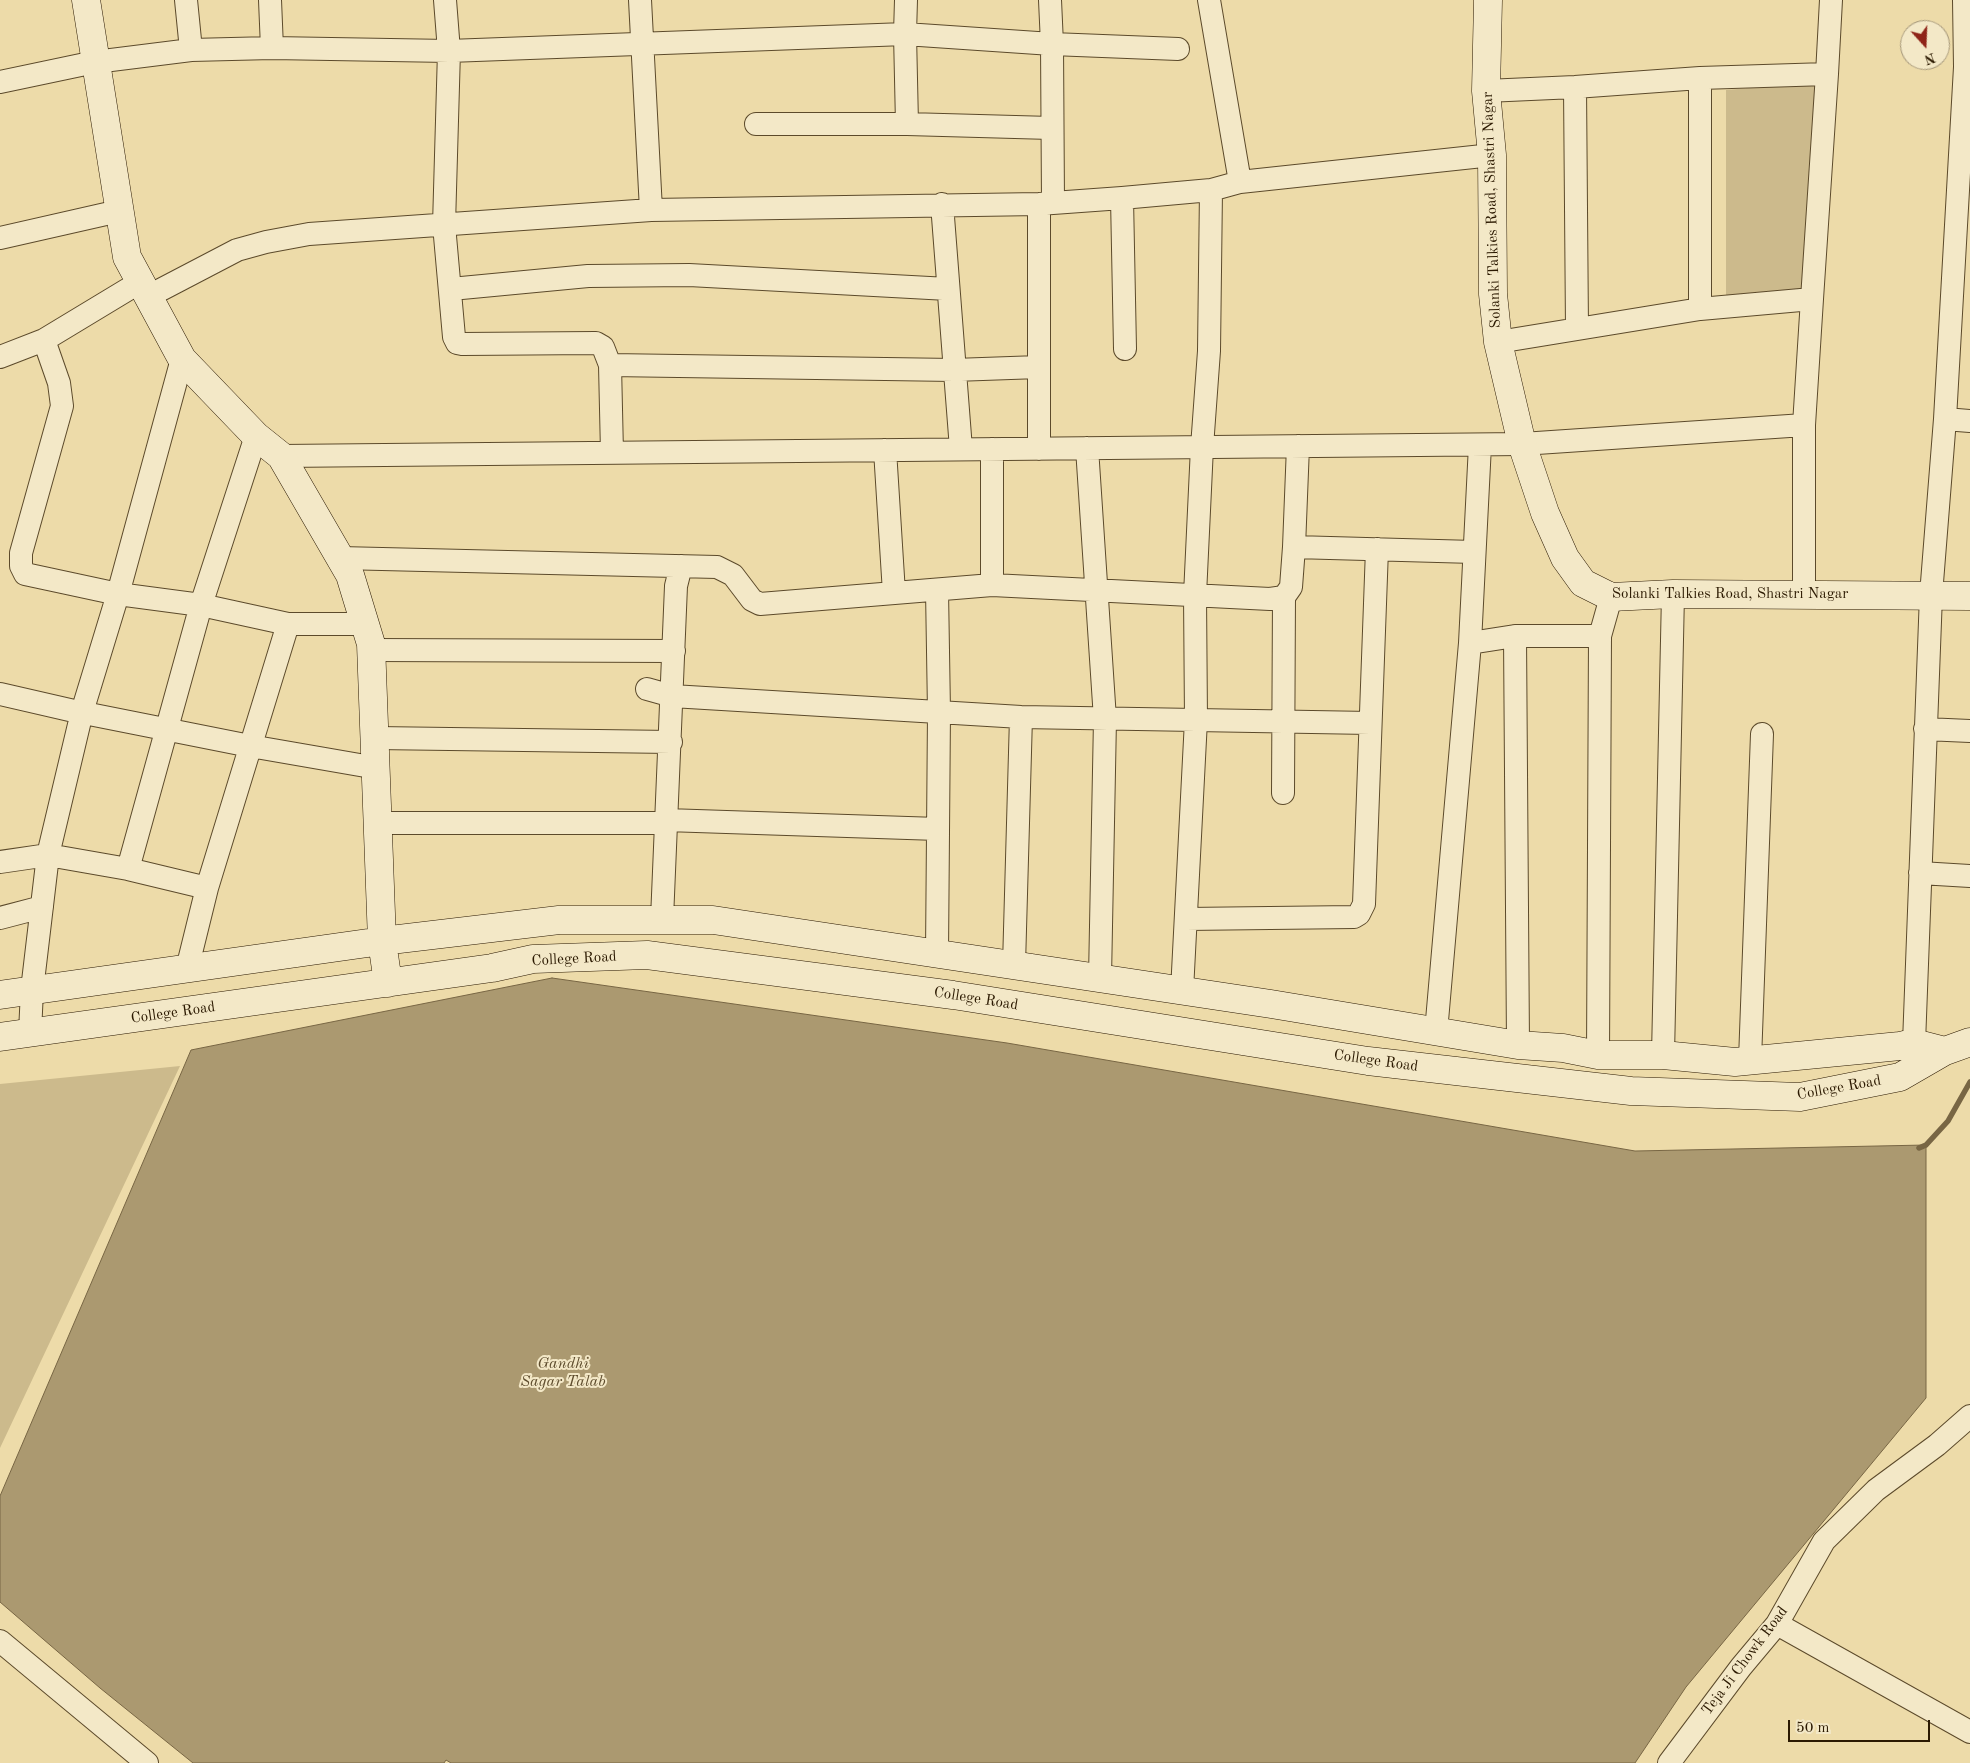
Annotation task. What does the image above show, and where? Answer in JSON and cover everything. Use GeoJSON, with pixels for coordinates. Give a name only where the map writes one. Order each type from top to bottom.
{"type":"FeatureCollection","features":[{"type":"Feature","properties":{"kind":"main road"},"geometry":{"type":"LineString","coordinates":[[86,0],[127,257],[182,359],[256,436],[281,456],[350,575],[372,650],[382,940],[388,983]]}},
{"type":"Feature","properties":{"kind":"main road","name":"Solanki Talkies Road, Shastri Nagar"},"geometry":{"type":"LineString","coordinates":[[1488,0],[1486,91],[1492,155],[1493,294],[1498,342],[1522,444],[1545,514],[1565,558],[1583,583],[1611,597],[1673,594],[1970,596]]}},
{"type":"Feature","properties":{"kind":"main road","name":"College Road"},"geometry":{"type":"LineString","coordinates":[[0,995],[382,940],[559,920],[714,920],[1100,978],[1518,1045],[1563,1048],[1598,1055],[1663,1055],[1735,1062],[1900,1046],[1914,1042],[1957,1047]]}},
{"type":"Feature","properties":{"kind":"main road","name":"College Road"},"geometry":{"type":"LineString","coordinates":[[0,1037],[492,968],[533,960],[647,955],[954,995],[1368,1061],[1631,1091],[1800,1097],[1900,1078],[1957,1047]]}},
{"type":"Feature","properties":{"kind":"street"},"geometry":{"type":"LineString","coordinates":[[186,0],[192,50]]}},
{"type":"Feature","properties":{"kind":"street"},"geometry":{"type":"LineString","coordinates":[[270,0],[272,48]]}},
{"type":"Feature","properties":{"kind":"street"},"geometry":{"type":"LineString","coordinates":[[445,0],[449,51],[444,225],[454,337],[457,343],[462,344],[596,343],[603,347],[610,365],[612,453]]}},
{"type":"Feature","properties":{"kind":"street"},"geometry":{"type":"LineString","coordinates":[[640,0],[651,210]]}},
{"type":"Feature","properties":{"kind":"street"},"geometry":{"type":"LineString","coordinates":[[906,0],[907,124]]}},
{"type":"Feature","properties":{"kind":"street"},"geometry":{"type":"LineString","coordinates":[[1039,449],[1039,366],[1046,203],[1052,128],[1050,0]]}},
{"type":"Feature","properties":{"kind":"street"},"geometry":{"type":"LineString","coordinates":[[1209,0],[1240,182]]}},
{"type":"Feature","properties":{"kind":"street"},"geometry":{"type":"LineString","coordinates":[[1804,595],[1804,425],[1831,0]]}},
{"type":"Feature","properties":{"kind":"street"},"geometry":{"type":"LineString","coordinates":[[1914,1042],[1930,596],[1945,419],[1960,308],[1967,67],[1964,0]]}},
{"type":"Feature","properties":{"kind":"street"},"geometry":{"type":"LineString","coordinates":[[0,82],[95,62],[192,50],[272,48],[449,51],[905,34],[1052,44],[1178,49]]}},
{"type":"Feature","properties":{"kind":"street"},"geometry":{"type":"LineString","coordinates":[[1486,91],[1700,78],[1827,74]]}},
{"type":"Feature","properties":{"kind":"street"},"geometry":{"type":"LineString","coordinates":[[1700,78],[1700,309]]}},
{"type":"Feature","properties":{"kind":"street"},"geometry":{"type":"LineString","coordinates":[[1575,87],[1577,329]]}},
{"type":"Feature","properties":{"kind":"street"},"geometry":{"type":"LineString","coordinates":[[756,124],[907,124],[1052,128]]}},
{"type":"Feature","properties":{"kind":"street"},"geometry":{"type":"LineString","coordinates":[[0,357],[44,340],[143,289],[237,250],[266,242],[309,234],[651,210],[1046,203],[1122,198],[1211,190],[1240,182],[1492,155]]}},
{"type":"Feature","properties":{"kind":"street"},"geometry":{"type":"LineString","coordinates":[[1182,991],[1196,720],[1195,595],[1209,351],[1211,190]]}},
{"type":"Feature","properties":{"kind":"street"},"geometry":{"type":"LineString","coordinates":[[1122,198],[1124,349]]}},
{"type":"Feature","properties":{"kind":"street"},"geometry":{"type":"LineString","coordinates":[[942,204],[961,450]]}},
{"type":"Feature","properties":{"kind":"street"},"geometry":{"type":"LineString","coordinates":[[0,238],[119,211]]}},
{"type":"Feature","properties":{"kind":"street"},"geometry":{"type":"LineString","coordinates":[[451,289],[588,276],[689,275],[948,290]]}},
{"type":"Feature","properties":{"kind":"street"},"geometry":{"type":"LineString","coordinates":[[1498,342],[1700,309],[1812,299]]}},
{"type":"Feature","properties":{"kind":"street"},"geometry":{"type":"LineString","coordinates":[[44,340],[59,383],[62,406],[21,553],[21,566],[25,574],[118,594],[201,605],[288,624],[365,624]]}},
{"type":"Feature","properties":{"kind":"street"},"geometry":{"type":"LineString","coordinates":[[30,1033],[32,990],[48,855],[82,712],[118,594],[182,359]]}},
{"type":"Feature","properties":{"kind":"street"},"geometry":{"type":"LineString","coordinates":[[610,365],[954,370],[1039,366]]}},
{"type":"Feature","properties":{"kind":"street"},"geometry":{"type":"LineString","coordinates":[[1945,419],[1970,421]]}},
{"type":"Feature","properties":{"kind":"street"},"geometry":{"type":"LineString","coordinates":[[281,456],[1480,445],[1522,444],[1804,425]]}},
{"type":"Feature","properties":{"kind":"street"},"geometry":{"type":"LineString","coordinates":[[128,869],[201,605],[256,436]]}},
{"type":"Feature","properties":{"kind":"street"},"geometry":{"type":"LineString","coordinates":[[1436,1032],[1470,643],[1480,445]]}},
{"type":"Feature","properties":{"kind":"street"},"geometry":{"type":"LineString","coordinates":[[1283,793],[1285,722],[1284,596],[1291,587],[1298,446]]}},
{"type":"Feature","properties":{"kind":"street"},"geometry":{"type":"LineString","coordinates":[[1087,448],[1105,719],[1100,978]]}},
{"type":"Feature","properties":{"kind":"street"},"geometry":{"type":"LineString","coordinates":[[992,449],[992,585]]}},
{"type":"Feature","properties":{"kind":"street"},"geometry":{"type":"LineString","coordinates":[[885,450],[894,593]]}},
{"type":"Feature","properties":{"kind":"street"},"geometry":{"type":"LineString","coordinates":[[1294,547],[1474,552]]}},
{"type":"Feature","properties":{"kind":"street"},"geometry":{"type":"LineString","coordinates":[[1186,919],[1354,916],[1359,914],[1364,904],[1377,549]]}},
{"type":"Feature","properties":{"kind":"street"},"geometry":{"type":"LineString","coordinates":[[340,558],[681,566],[723,569],[733,575],[752,600],[760,604],[992,585],[1270,599],[1284,596]]}},
{"type":"Feature","properties":{"kind":"street"},"geometry":{"type":"LineString","coordinates":[[662,919],[676,586],[681,566]]}},
{"type":"Feature","properties":{"kind":"street"},"geometry":{"type":"LineString","coordinates":[[937,590],[939,712],[937,953]]}},
{"type":"Feature","properties":{"kind":"street"},"geometry":{"type":"LineString","coordinates":[[1663,1055],[1673,594]]}},
{"type":"Feature","properties":{"kind":"street"},"geometry":{"type":"LineString","coordinates":[[1598,1055],[1600,636],[1611,597]]}},
{"type":"Feature","properties":{"kind":"street"},"geometry":{"type":"LineString","coordinates":[[187,969],[207,888],[288,624]]}},
{"type":"Feature","properties":{"kind":"street"},"geometry":{"type":"LineString","coordinates":[[1470,643],[1515,636],[1600,636]]}},
{"type":"Feature","properties":{"kind":"street"},"geometry":{"type":"LineString","coordinates":[[1515,636],[1518,1045]]}},
{"type":"Feature","properties":{"kind":"street"},"geometry":{"type":"LineString","coordinates":[[372,650],[674,651]]}},
{"type":"Feature","properties":{"kind":"street"},"geometry":{"type":"LineString","coordinates":[[648,689],[672,696],[1021,716],[1105,719],[1370,722]]}},
{"type":"Feature","properties":{"kind":"street"},"geometry":{"type":"LineString","coordinates":[[0,694],[166,730],[377,768]]}},
{"type":"Feature","properties":{"kind":"street"},"geometry":{"type":"LineString","coordinates":[[1014,965],[1021,716]]}},
{"type":"Feature","properties":{"kind":"street"},"geometry":{"type":"LineString","coordinates":[[1925,729],[1970,731]]}},
{"type":"Feature","properties":{"kind":"street"},"geometry":{"type":"LineString","coordinates":[[1750,1060],[1762,734]]}},
{"type":"Feature","properties":{"kind":"street"},"geometry":{"type":"LineString","coordinates":[[376,738],[670,742]]}},
{"type":"Feature","properties":{"kind":"street"},"geometry":{"type":"LineString","coordinates":[[391,823],[666,822],[666,820],[938,829]]}},
{"type":"Feature","properties":{"kind":"street"},"geometry":{"type":"LineString","coordinates":[[0,862],[48,855],[128,869],[207,888]]}},
{"type":"Feature","properties":{"kind":"street"},"geometry":{"type":"LineString","coordinates":[[1920,873],[1970,876]]}},
{"type":"Feature","properties":{"kind":"street"},"geometry":{"type":"LineString","coordinates":[[0,918],[42,907]]}},
{"type":"Feature","properties":{"kind":"street","name":"Teja Ji Chowk Road"},"geometry":{"type":"LineString","coordinates":[[1669,1763],[1741,1667],[1777,1624],[1824,1541],[1876,1490],[1937,1444],[1970,1416]]}},
{"type":"Feature","properties":{"kind":"street"},"geometry":{"type":"LineString","coordinates":[[1777,1624],[1970,1732]]}},
{"type":"Feature","properties":{"kind":"street"},"geometry":{"type":"LineString","coordinates":[[0,1641],[147,1763]]}},
{"type":"Feature","properties":{"kind":"shaded area"},"geometry":{"type":"Polygon","coordinates":[[[1819,82],[1814,289],[1726,301],[1726,90],[1819,82]]]}},
{"type":"Feature","properties":{"kind":"shaded area"},"geometry":{"type":"Polygon","coordinates":[[[180,1066],[0,1448],[0,1084],[180,1066]]]}},
{"type":"Feature","properties":{"kind":"water","name":"Gandhi Sagar Talab"},"geometry":{"type":"Polygon","coordinates":[[[552,978],[1007,1043],[1635,1151],[1926,1145],[1926,1398],[1686,1687],[1635,1763],[451,1763],[446,1760],[444,1763],[193,1763],[100,1688],[0,1602],[0,1496],[191,1050],[552,978]]]}},
{"type":"Feature","properties":{"kind":"waterway"},"geometry":{"type":"LineString","coordinates":[[1919,1148],[1926,1145],[1948,1121],[1970,1082]]}}]}
